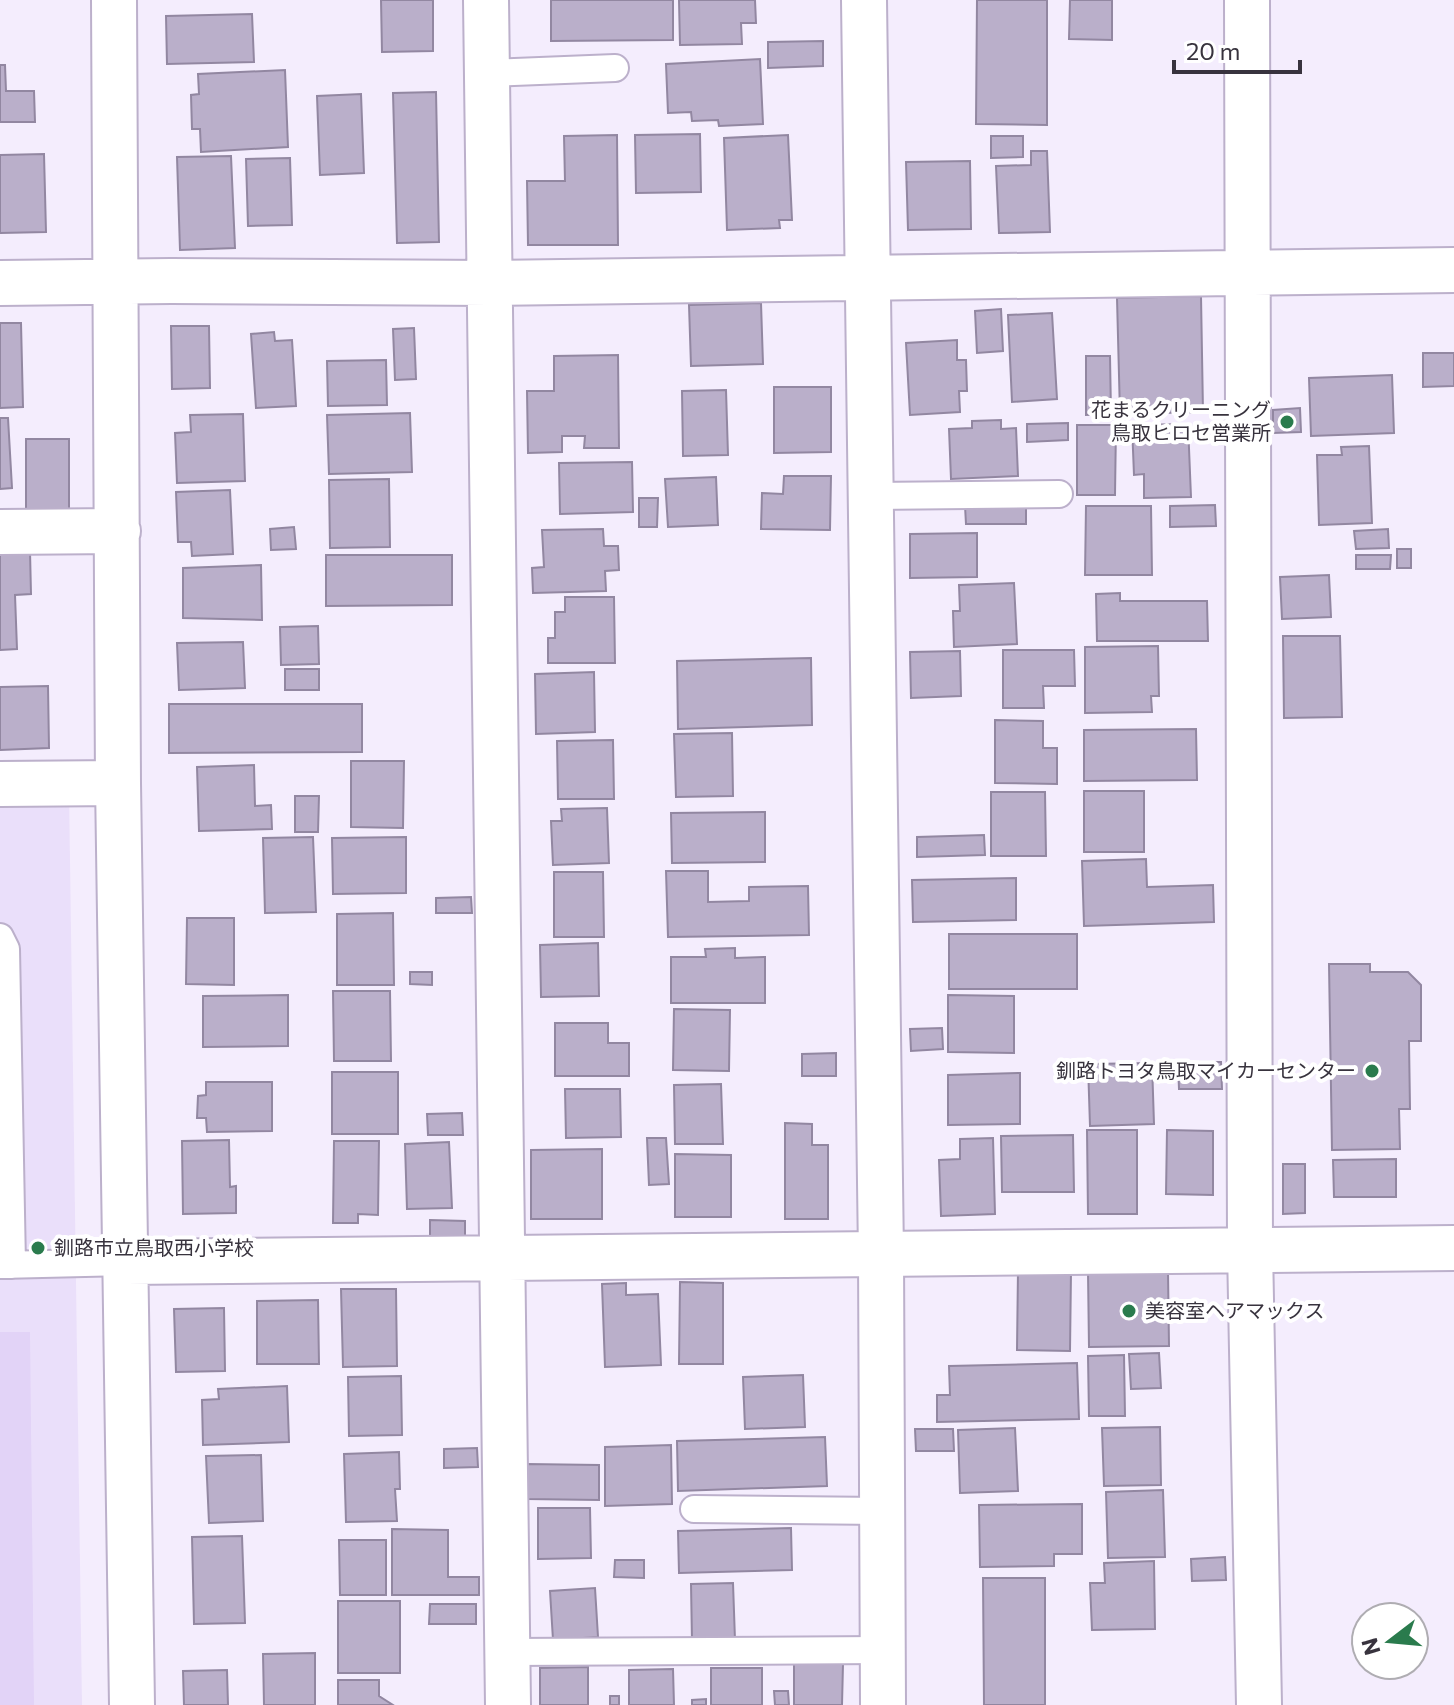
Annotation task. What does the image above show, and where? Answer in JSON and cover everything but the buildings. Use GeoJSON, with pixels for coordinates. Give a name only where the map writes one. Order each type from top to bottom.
{"type":"FeatureCollection","features":[{"type":"Feature","properties":{"kind":"street"},"geometry":{"type":"LineString","coordinates":[[114,0],[118,783],[132,1705]]}},
{"type":"Feature","properties":{"kind":"street"},"geometry":{"type":"LineString","coordinates":[[486,0],[508,1705]]}},
{"type":"Feature","properties":{"kind":"street"},"geometry":{"type":"LineString","coordinates":[[864,0],[881,1255],[883,1705]]}},
{"type":"Feature","properties":{"kind":"street"},"geometry":{"type":"LineString","coordinates":[[1247,0],[1250,1249],[1259,1705]]}},
{"type":"Feature","properties":{"kind":"street"},"geometry":{"type":"LineString","coordinates":[[0,283],[489,283],[1454,270]]}},
{"type":"Feature","properties":{"kind":"street"},"geometry":{"type":"LineString","coordinates":[[0,532],[118,531]]}},
{"type":"Feature","properties":{"kind":"street"},"geometry":{"type":"LineString","coordinates":[[0,784],[118,783]]}},
{"type":"Feature","properties":{"kind":"street"},"geometry":{"type":"LineString","coordinates":[[127,1262],[1454,1248]]}},
{"type":"Feature","properties":{"kind":"lane"},"geometry":{"type":"LineString","coordinates":[[486,73],[615,68]]}},
{"type":"Feature","properties":{"kind":"lane"},"geometry":{"type":"LineString","coordinates":[[872,496],[1059,494]]}},
{"type":"Feature","properties":{"kind":"lane"},"geometry":{"type":"LineString","coordinates":[[0,937],[6,949],[6,1265],[127,1262]]}},
{"type":"Feature","properties":{"kind":"lane"},"geometry":{"type":"LineString","coordinates":[[694,1509],[882,1511]]}},
{"type":"Feature","properties":{"kind":"lane"},"geometry":{"type":"LineString","coordinates":[[507,1652],[882,1650]]}},
{"type":"Feature","properties":{"kind":"shaded area","name":"釧路市立鳥取西小学校"},"geometry":{"type":"Polygon","coordinates":[[[69,791],[82,1705],[0,1705],[0,792],[69,791]]]}},
{"type":"Feature","properties":{"kind":"shaded area"},"geometry":{"type":"Polygon","coordinates":[[[0,1332],[30,1332],[34,1705],[0,1705],[0,1332]]]}},
{"type":"Feature","properties":{"kind":"place","name":"花まるクリーニング 鳥取ヒロセ営業所"},"geometry":{"type":"Point","coordinates":[1287,422]}},
{"type":"Feature","properties":{"kind":"place","name":"釧路トヨタ鳥取マイカーセンター"},"geometry":{"type":"Point","coordinates":[1372,1071]}},
{"type":"Feature","properties":{"kind":"place","name":"釧路市立鳥取西小学校"},"geometry":{"type":"Point","coordinates":[38,1248]}},
{"type":"Feature","properties":{"kind":"place","name":"美容室ヘアマックス"},"geometry":{"type":"Point","coordinates":[1129,1311]}}]}
